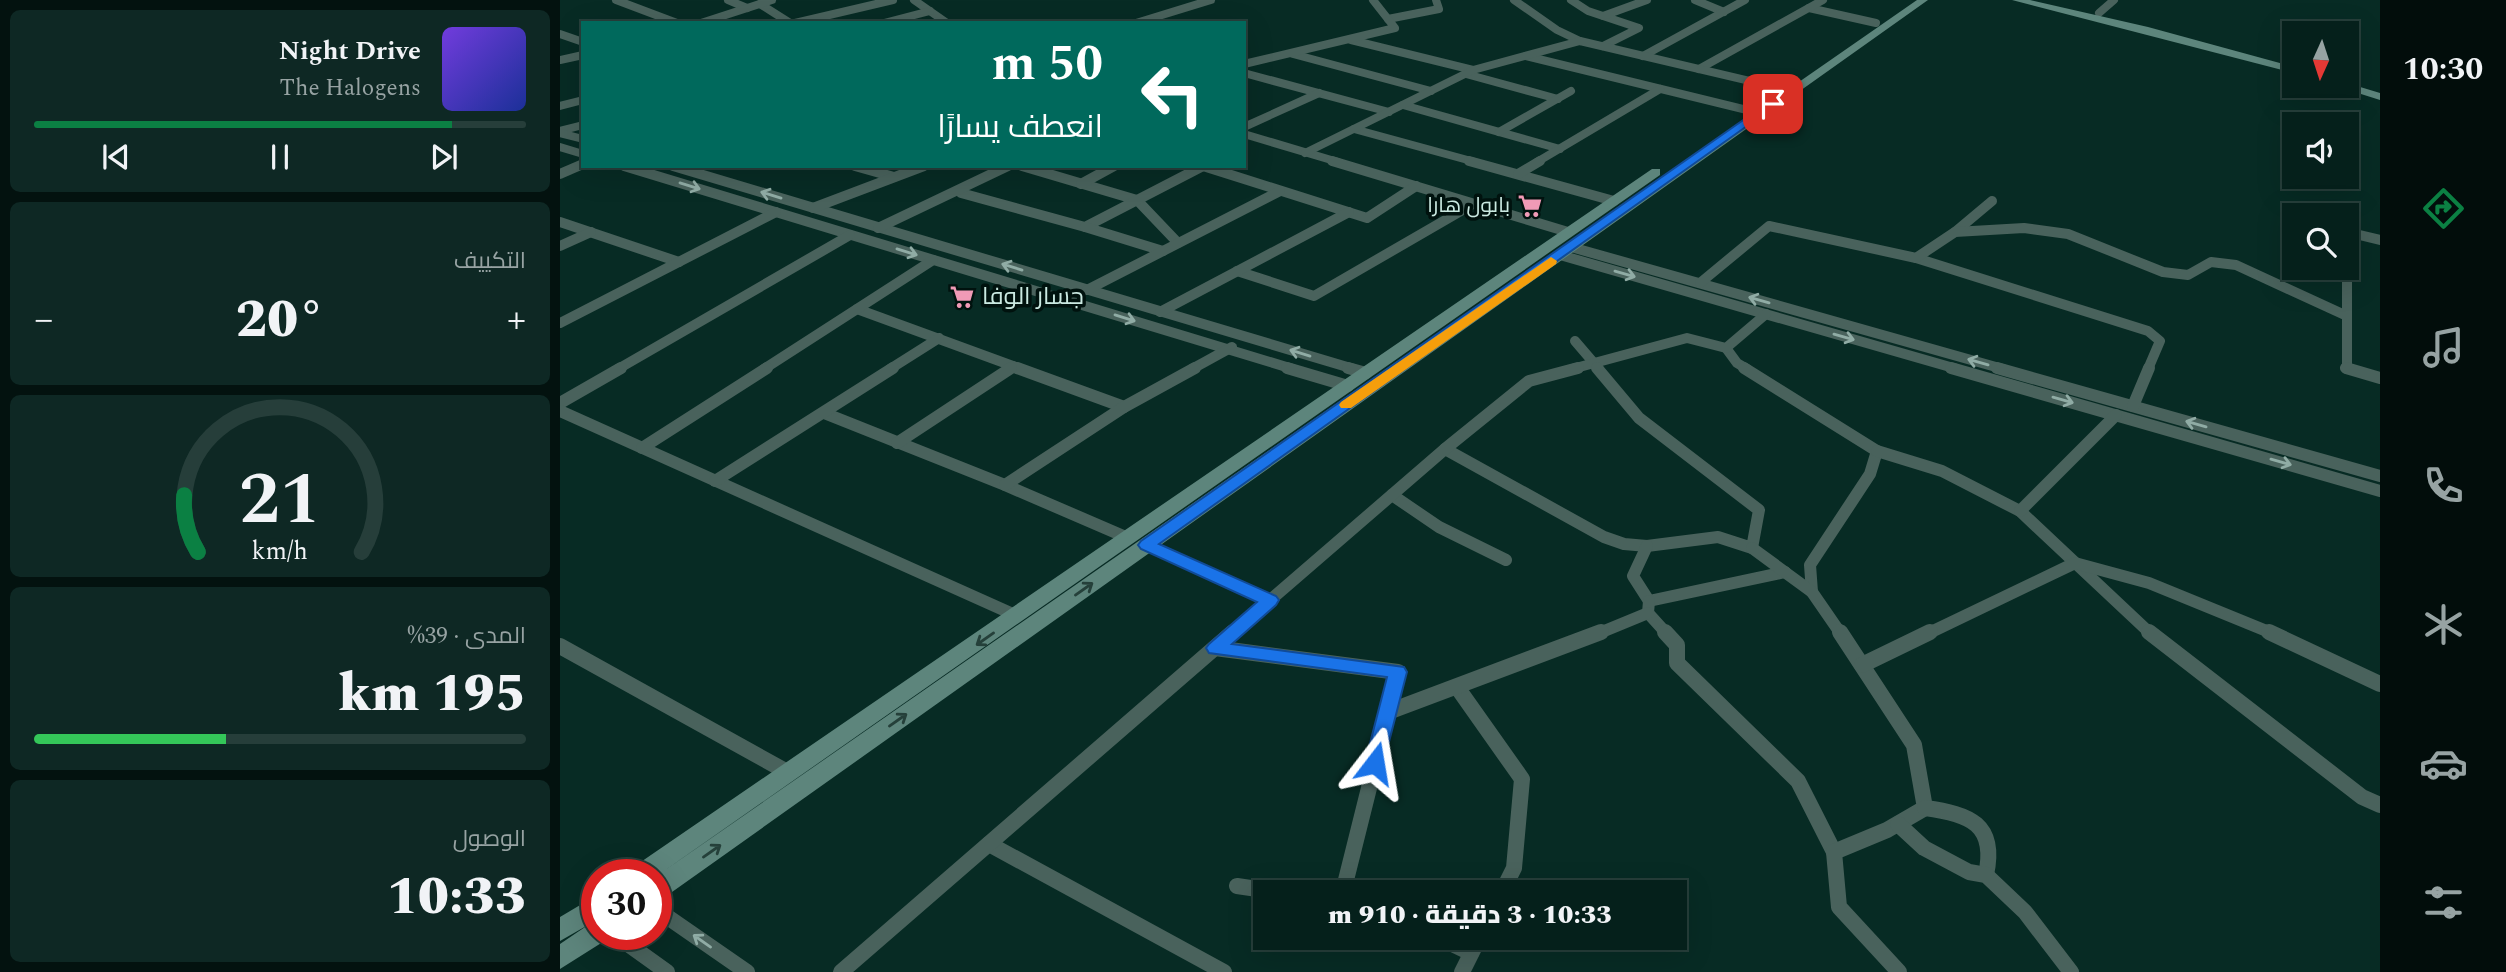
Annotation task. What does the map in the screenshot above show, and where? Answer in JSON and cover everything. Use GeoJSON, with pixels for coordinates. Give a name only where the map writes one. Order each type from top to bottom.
{"type":"FeatureCollection","features":[{"type":"Feature","properties":{"kind":"main road"},"geometry":{"type":"LineString","coordinates":[[663,859],[1366,373],[1566,245],[1614,201],[1907,0]]}},
{"type":"Feature","properties":{"kind":"main road"},"geometry":{"type":"LineString","coordinates":[[672,879],[1147,545],[1566,245],[1923,0]]}},
{"type":"Feature","properties":{"kind":"main road"},"geometry":{"type":"LineString","coordinates":[[2017,0],[2144,29],[2282,67]]}},
{"type":"Feature","properties":{"kind":"main road"},"geometry":{"type":"LineString","coordinates":[[2040,0],[2282,61]]}},
{"type":"Feature","properties":{"kind":"main road"},"geometry":{"type":"LineString","coordinates":[[2359,84],[2380,90]]}},
{"type":"Feature","properties":{"kind":"main road"},"geometry":{"type":"LineString","coordinates":[[2359,90],[2380,97]]}},
{"type":"Feature","properties":{"kind":"main road"},"geometry":{"type":"LineString","coordinates":[[560,930],[581,922]]}},
{"type":"Feature","properties":{"kind":"main road"},"geometry":{"type":"LineString","coordinates":[[560,958],[581,933]]}},
{"type":"Feature","properties":{"kind":"street"},"geometry":{"type":"LineString","coordinates":[[616,0],[672,21]]}},
{"type":"Feature","properties":{"kind":"street"},"geometry":{"type":"LineString","coordinates":[[728,0],[747,8]]}},
{"type":"Feature","properties":{"kind":"street"},"geometry":{"type":"LineString","coordinates":[[707,21],[772,0]]}},
{"type":"Feature","properties":{"kind":"street"},"geometry":{"type":"LineString","coordinates":[[801,21],[893,0]]}},
{"type":"Feature","properties":{"kind":"street"},"geometry":{"type":"LineString","coordinates":[[1163,0],[1166,13]]}},
{"type":"Feature","properties":{"kind":"street"},"geometry":{"type":"LineString","coordinates":[[1142,21],[1211,0]]}},
{"type":"Feature","properties":{"kind":"street"},"geometry":{"type":"LineString","coordinates":[[1246,64],[1395,28],[1373,0]]}},
{"type":"Feature","properties":{"kind":"street"},"geometry":{"type":"LineString","coordinates":[[1388,19],[1439,9],[1436,0]]}},
{"type":"Feature","properties":{"kind":"street"},"geometry":{"type":"LineString","coordinates":[[1514,0],[1557,30],[1580,41],[1780,88]]}},
{"type":"Feature","properties":{"kind":"street"},"geometry":{"type":"LineString","coordinates":[[1571,0],[1587,11],[1639,28],[1603,46]]}},
{"type":"Feature","properties":{"kind":"street"},"geometry":{"type":"LineString","coordinates":[[1603,16],[1647,0]]}},
{"type":"Feature","properties":{"kind":"street"},"geometry":{"type":"LineString","coordinates":[[1695,0],[1724,12]]}},
{"type":"Feature","properties":{"kind":"street"},"geometry":{"type":"LineString","coordinates":[[1643,55],[1745,0]]}},
{"type":"Feature","properties":{"kind":"street"},"geometry":{"type":"LineString","coordinates":[[2099,13],[2114,0]]}},
{"type":"Feature","properties":{"kind":"street"},"geometry":{"type":"LineString","coordinates":[[916,2],[930,1]]}},
{"type":"Feature","properties":{"kind":"street"},"geometry":{"type":"LineString","coordinates":[[1699,69],[1809,4],[1821,1]]}},
{"type":"Feature","properties":{"kind":"street"},"geometry":{"type":"LineString","coordinates":[[916,2],[944,21]]}},
{"type":"Feature","properties":{"kind":"street"},"geometry":{"type":"LineString","coordinates":[[760,4],[789,21]]}},
{"type":"Feature","properties":{"kind":"street"},"geometry":{"type":"LineString","coordinates":[[1809,4],[1876,23]]}},
{"type":"Feature","properties":{"kind":"street"},"geometry":{"type":"LineString","coordinates":[[892,21],[930,11]]}},
{"type":"Feature","properties":{"kind":"street"},"geometry":{"type":"LineString","coordinates":[[562,36],[581,41]]}},
{"type":"Feature","properties":{"kind":"street"},"geometry":{"type":"LineString","coordinates":[[1349,39],[1558,99]]}},
{"type":"Feature","properties":{"kind":"street"},"geometry":{"type":"LineString","coordinates":[[1305,153],[1470,72],[1522,55],[1580,41]]}},
{"type":"Feature","properties":{"kind":"street"},"geometry":{"type":"LineString","coordinates":[[1289,53],[1432,91]]}},
{"type":"Feature","properties":{"kind":"street"},"geometry":{"type":"LineString","coordinates":[[1522,55],[1747,110]]}},
{"type":"Feature","properties":{"kind":"street"},"geometry":{"type":"LineString","coordinates":[[560,61],[581,56]]}},
{"type":"Feature","properties":{"kind":"street"},"geometry":{"type":"LineString","coordinates":[[1246,74],[1389,112]]}},
{"type":"Feature","properties":{"kind":"street"},"geometry":{"type":"LineString","coordinates":[[1518,174],[1660,89]]}},
{"type":"Feature","properties":{"kind":"street"},"geometry":{"type":"LineString","coordinates":[[1499,132],[1571,91]]}},
{"type":"Feature","properties":{"kind":"street"},"geometry":{"type":"LineString","coordinates":[[1246,126],[1319,93]]}},
{"type":"Feature","properties":{"kind":"street"},"geometry":{"type":"LineString","coordinates":[[560,106],[581,101]]}},
{"type":"Feature","properties":{"kind":"street"},"geometry":{"type":"LineString","coordinates":[[1403,105],[1560,149]]}},
{"type":"Feature","properties":{"kind":"street"},"geometry":{"type":"LineString","coordinates":[[560,132],[581,126]]}},
{"type":"Feature","properties":{"kind":"street"},"geometry":{"type":"LineString","coordinates":[[1354,129],[1614,201]]}},
{"type":"Feature","properties":{"kind":"street"},"geometry":{"type":"LineString","coordinates":[[560,132],[581,138]]}},
{"type":"Feature","properties":{"kind":"street"},"geometry":{"type":"LineString","coordinates":[[1246,135],[1473,204],[1566,245],[1766,314],[2380,491]]}},
{"type":"Feature","properties":{"kind":"street"},"geometry":{"type":"LineString","coordinates":[[1246,143],[1256,138]]}},
{"type":"Feature","properties":{"kind":"street"},"geometry":{"type":"LineString","coordinates":[[560,147],[581,153]]}},
{"type":"Feature","properties":{"kind":"street"},"geometry":{"type":"LineString","coordinates":[[560,174],[581,165]]}},
{"type":"Feature","properties":{"kind":"street"},"geometry":{"type":"LineString","coordinates":[[631,168],[1348,386]]}},
{"type":"Feature","properties":{"kind":"street"},"geometry":{"type":"LineString","coordinates":[[680,168],[1366,373]]}},
{"type":"Feature","properties":{"kind":"street"},"geometry":{"type":"LineString","coordinates":[[862,168],[894,177]]}},
{"type":"Feature","properties":{"kind":"street"},"geometry":{"type":"LineString","coordinates":[[812,208],[919,168]]}},
{"type":"Feature","properties":{"kind":"street"},"geometry":{"type":"LineString","coordinates":[[878,228],[957,193],[1004,168]]}},
{"type":"Feature","properties":{"kind":"street"},"geometry":{"type":"LineString","coordinates":[[1029,168],[1137,200],[1178,243]]}},
{"type":"Feature","properties":{"kind":"street"},"geometry":{"type":"LineString","coordinates":[[1081,184],[1110,168]]}},
{"type":"Feature","properties":{"kind":"street"},"geometry":{"type":"LineString","coordinates":[[1085,228],[1199,168]]}},
{"type":"Feature","properties":{"kind":"street"},"geometry":{"type":"LineString","coordinates":[[1209,168],[1367,218],[1416,186]]}},
{"type":"Feature","properties":{"kind":"street"},"geometry":{"type":"LineString","coordinates":[[1087,290],[1280,191]]}},
{"type":"Feature","properties":{"kind":"street"},"geometry":{"type":"LineString","coordinates":[[961,193],[1163,251]]}},
{"type":"Feature","properties":{"kind":"street"},"geometry":{"type":"LineString","coordinates":[[1916,258],[1955,232],[1992,201]]}},
{"type":"Feature","properties":{"kind":"street"},"geometry":{"type":"LineString","coordinates":[[1237,271],[1314,296],[1473,204]]}},
{"type":"Feature","properties":{"kind":"street"},"geometry":{"type":"LineString","coordinates":[[560,323],[776,212]]}},
{"type":"Feature","properties":{"kind":"street"},"geometry":{"type":"LineString","coordinates":[[1160,312],[1349,212]]}},
{"type":"Feature","properties":{"kind":"street"},"geometry":{"type":"LineString","coordinates":[[560,222],[679,262]]}},
{"type":"Feature","properties":{"kind":"street"},"geometry":{"type":"LineString","coordinates":[[1700,283],[1769,226],[1916,258],[2148,331],[2160,341],[2133,406]]}},
{"type":"Feature","properties":{"kind":"street"},"geometry":{"type":"LineString","coordinates":[[1955,232],[2024,228],[2068,234],[2163,272],[2188,275],[2211,262],[2236,265],[2347,316]]}},
{"type":"Feature","properties":{"kind":"street"},"geometry":{"type":"LineString","coordinates":[[560,246],[591,232]]}},
{"type":"Feature","properties":{"kind":"street"},"geometry":{"type":"LineString","coordinates":[[2380,240],[2347,232],[2346,369],[2380,378]]}},
{"type":"Feature","properties":{"kind":"street"},"geometry":{"type":"LineString","coordinates":[[560,403],[850,235]]}},
{"type":"Feature","properties":{"kind":"street"},"geometry":{"type":"LineString","coordinates":[[1566,245],[2380,476]]}},
{"type":"Feature","properties":{"kind":"street"},"geometry":{"type":"LineString","coordinates":[[642,448],[933,260]]}},
{"type":"Feature","properties":{"kind":"street"},"geometry":{"type":"LineString","coordinates":[[857,309],[1124,407]]}},
{"type":"Feature","properties":{"kind":"street"},"geometry":{"type":"LineString","coordinates":[[1726,348],[1766,314]]}},
{"type":"Feature","properties":{"kind":"street"},"geometry":{"type":"LineString","coordinates":[[715,481],[939,338]]}},
{"type":"Feature","properties":{"kind":"street"},"geometry":{"type":"LineString","coordinates":[[1004,485],[1124,407],[1247,338]]}},
{"type":"Feature","properties":{"kind":"street"},"geometry":{"type":"LineString","coordinates":[[841,972],[1445,449],[1529,381],[1688,338],[1726,348],[1737,363],[1877,451],[1942,471],[2020,511],[2146,630],[2362,797],[2380,805]]}},
{"type":"Feature","properties":{"kind":"street"},"geometry":{"type":"LineString","coordinates":[[1575,341],[1639,418],[1759,510],[1752,548]]}},
{"type":"Feature","properties":{"kind":"street"},"geometry":{"type":"LineString","coordinates":[[897,443],[1013,366]]}},
{"type":"Feature","properties":{"kind":"street"},"geometry":{"type":"LineString","coordinates":[[560,411],[1017,616]]}},
{"type":"Feature","properties":{"kind":"street"},"geometry":{"type":"LineString","coordinates":[[824,413],[1129,538]]}},
{"type":"Feature","properties":{"kind":"street"},"geometry":{"type":"LineString","coordinates":[[2020,511],[2116,415]]}},
{"type":"Feature","properties":{"kind":"street"},"geometry":{"type":"LineString","coordinates":[[1445,449],[1604,537],[1624,544],[1647,546],[1718,537],[1733,540],[1752,548],[1812,592],[1914,745],[1925,808]]}},
{"type":"Feature","properties":{"kind":"street"},"geometry":{"type":"LineString","coordinates":[[1812,592],[1810,565],[1870,474],[1877,451]]}},
{"type":"Feature","properties":{"kind":"street"},"geometry":{"type":"LineString","coordinates":[[1392,495],[1439,527],[1506,560]]}},
{"type":"Feature","properties":{"kind":"street"},"geometry":{"type":"LineString","coordinates":[[1147,545],[1270,600]]}},
{"type":"Feature","properties":{"kind":"street"},"geometry":{"type":"LineString","coordinates":[[1647,546],[1633,576],[1649,607],[1677,645],[1677,663],[1798,781],[1834,852],[1839,907],[1899,972]]}},
{"type":"Feature","properties":{"kind":"street"},"geometry":{"type":"LineString","coordinates":[[1862,664],[2076,563],[2149,583],[2276,635],[2380,684]]}},
{"type":"Feature","properties":{"kind":"street"},"geometry":{"type":"LineString","coordinates":[[1388,712],[1556,651],[1649,607],[1785,572]]}},
{"type":"Feature","properties":{"kind":"street"},"geometry":{"type":"LineString","coordinates":[[560,646],[789,773]]}},
{"type":"Feature","properties":{"kind":"street"},"geometry":{"type":"LineString","coordinates":[[1215,648],[1398,672],[1346,880]]}},
{"type":"Feature","properties":{"kind":"street"},"geometry":{"type":"LineString","coordinates":[[1457,687],[1522,779],[1514,868],[1508,880]]}},
{"type":"Feature","properties":{"kind":"street"},"geometry":{"type":"LineString","coordinates":[[1834,852],[1898,824],[1925,808],[1955,812],[1974,821],[1984,831],[1992,851],[1986,875]]}},
{"type":"Feature","properties":{"kind":"street"},"geometry":{"type":"LineString","coordinates":[[1898,824],[1924,848],[1969,872],[1986,875],[2025,912],[2071,972]]}},
{"type":"Feature","properties":{"kind":"street"},"geometry":{"type":"LineString","coordinates":[[989,844],[1224,972]]}},
{"type":"Feature","properties":{"kind":"street"},"geometry":{"type":"LineString","coordinates":[[1237,886],[1253,888]]}},
{"type":"Feature","properties":{"kind":"street"},"geometry":{"type":"LineString","coordinates":[[672,920],[747,972]]}},
{"type":"Feature","properties":{"kind":"street"},"geometry":{"type":"LineString","coordinates":[[636,950],[667,972]]}},
{"type":"Feature","properties":{"kind":"street"},"geometry":{"type":"LineString","coordinates":[[1462,972],[1473,950]]}},
{"type":"Feature","properties":{"kind":"slow traffic"},"geometry":{"type":"LineString","coordinates":[[1346,405],[1551,261]]}},
{"type":"Feature","properties":{"kind":"place","name":"بابول هارا"},"geometry":{"type":"Point","coordinates":[1530,206]}},
{"type":"Feature","properties":{"kind":"place","name":"جسار الوفا"},"geometry":{"type":"Point","coordinates":[962,297]}},
{"type":"Feature","properties":{"kind":"route"},"geometry":{"type":"LineString","coordinates":[[1375,763],[1398,672],[1215,648],[1270,600],[1147,545],[1773,104]]}}]}
